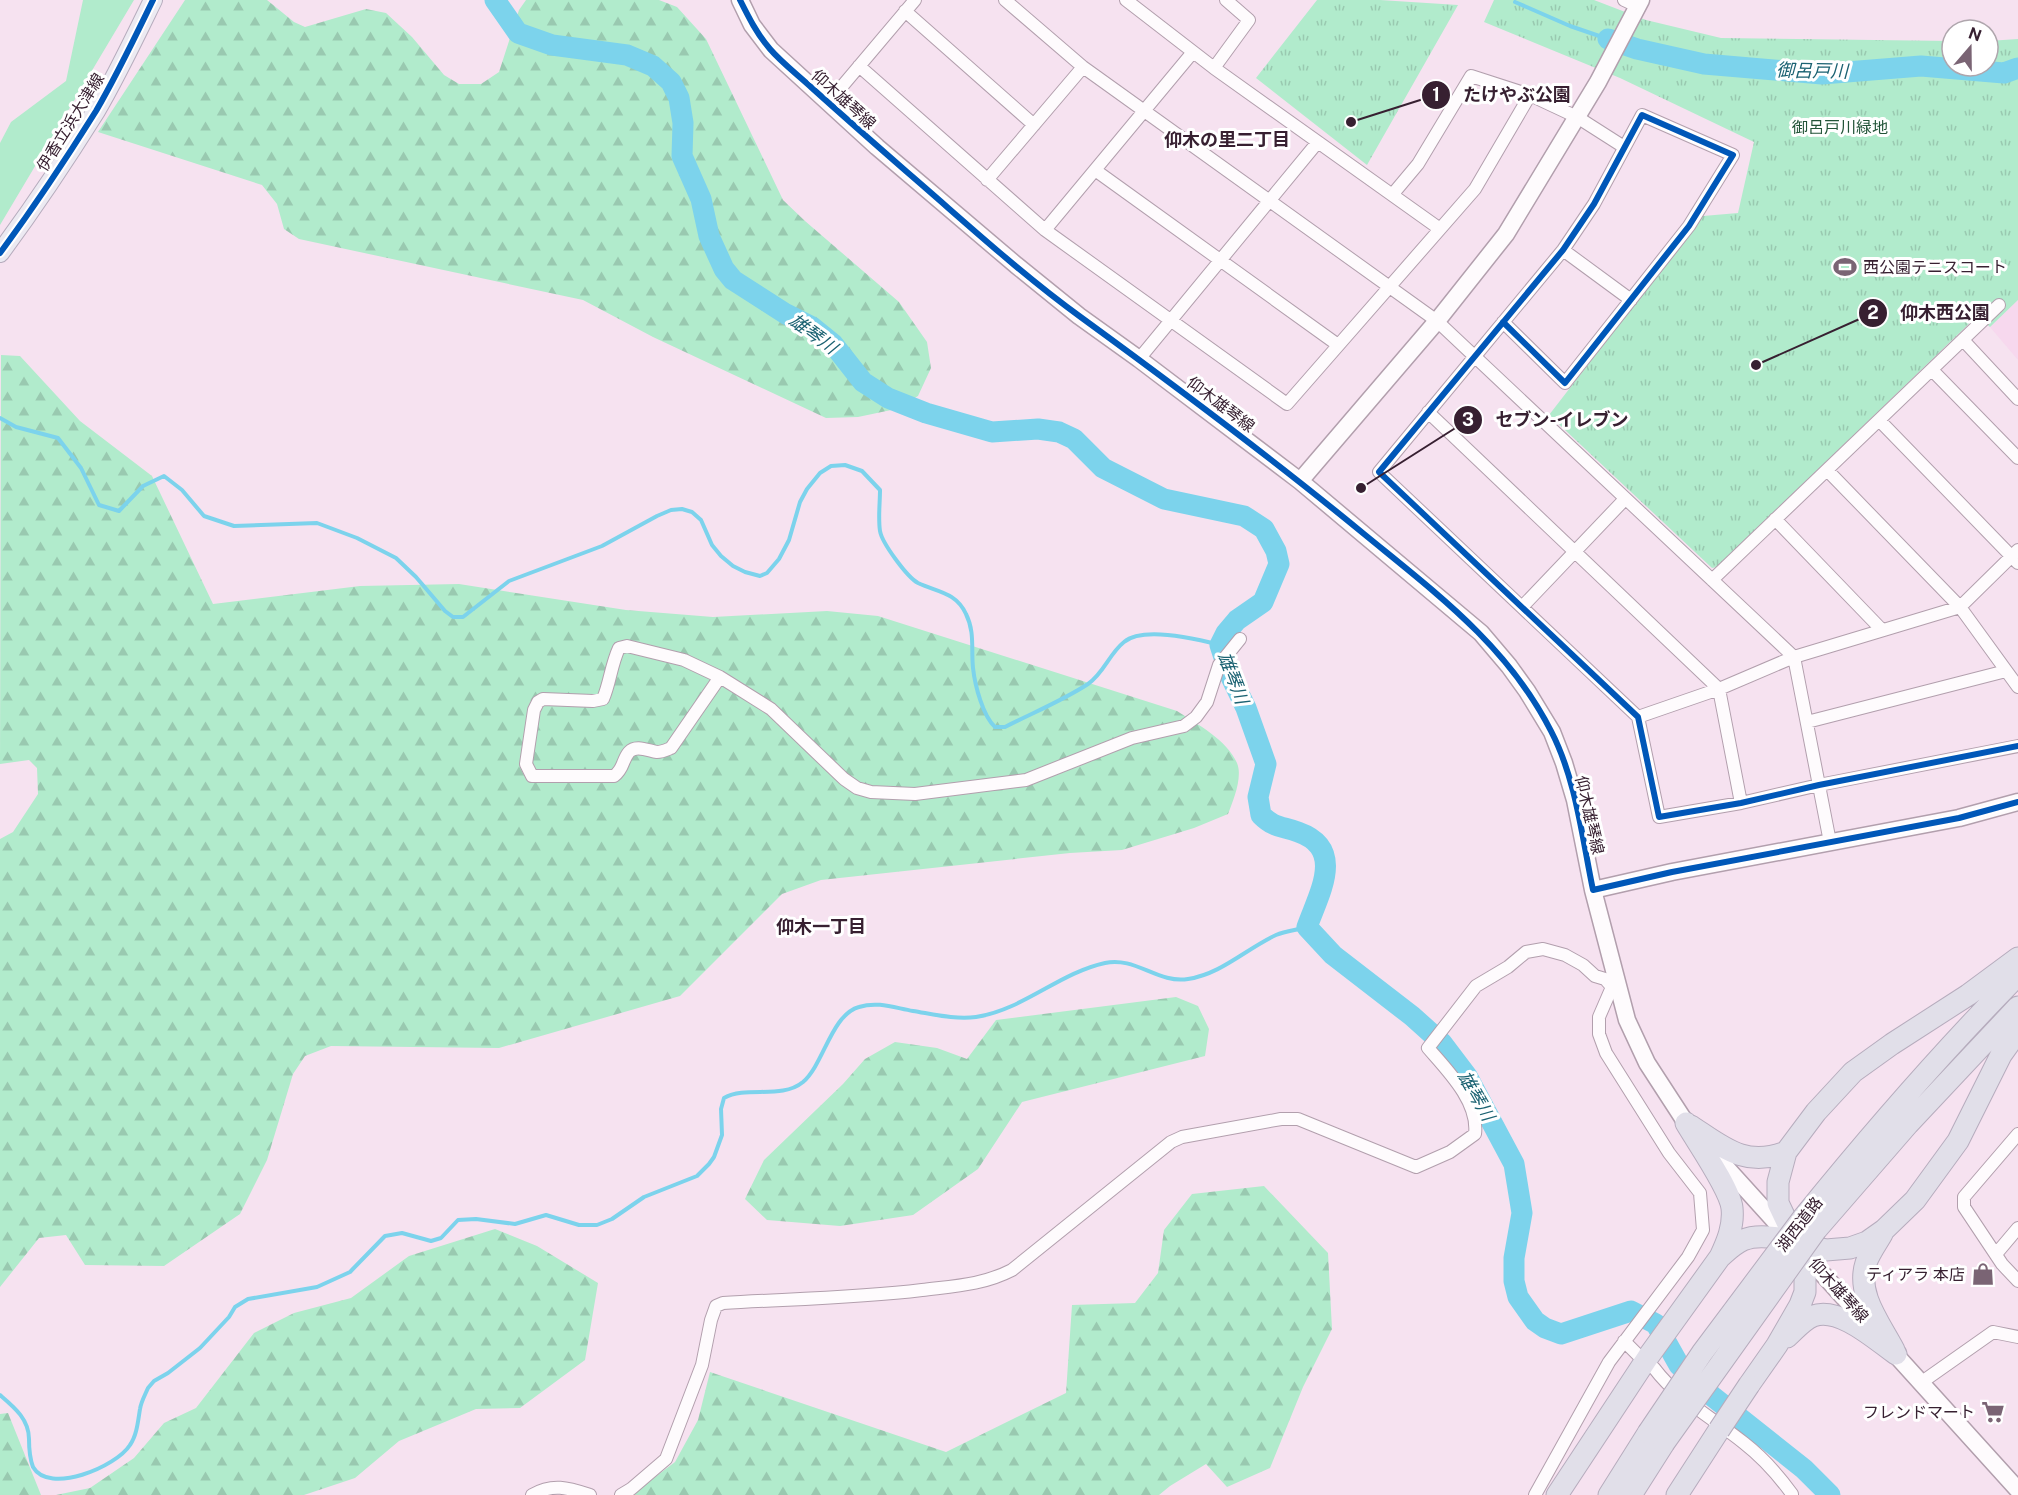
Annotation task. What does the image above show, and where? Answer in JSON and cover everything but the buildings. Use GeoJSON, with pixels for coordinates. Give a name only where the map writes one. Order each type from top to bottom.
{"type":"FeatureCollection","features":[{"type":"Feature","properties":{"kind":"highway"},"geometry":{"type":"LineString","coordinates":[[1677,1495],[1777,1345],[1800,1305],[1805,1278],[1797,1243],[1780,1210],[1778,1196],[1779,1175],[1785,1152],[1816,1112],[1853,1072],[1968,995],[2018,958]]}},
{"type":"Feature","properties":{"kind":"highway","name":"湖西道路"},"geometry":{"type":"LineString","coordinates":[[1809,1224],[1863,1145],[1933,1065],[2018,975]]}},
{"type":"Feature","properties":{"kind":"highway","name":"湖西道路"},"geometry":{"type":"LineString","coordinates":[[1632,1495],[1656,1438],[1702,1353],[1809,1224],[1908,1124],[2018,1007]]}},
{"type":"Feature","properties":{"kind":"highway"},"geometry":{"type":"LineString","coordinates":[[1720,1257],[1739,1242],[1753,1237],[1770,1237],[1826,1250],[1843,1250],[1857,1247],[1884,1230],[1915,1200],[1950,1153],[2001,1055],[2018,1031]]}},
{"type":"Feature","properties":{"kind":"highway"},"geometry":{"type":"LineString","coordinates":[[1686,1123],[1739,1155],[1760,1158],[1785,1152]]}},
{"type":"Feature","properties":{"kind":"highway"},"geometry":{"type":"LineString","coordinates":[[1557,1495],[1679,1312],[1720,1257],[1726,1244],[1732,1224],[1730,1200],[1686,1123]]}},
{"type":"Feature","properties":{"kind":"highway"},"geometry":{"type":"LineString","coordinates":[[1884,1230],[1867,1262],[1864,1288],[1896,1354]]}},
{"type":"Feature","properties":{"kind":"highway"},"geometry":{"type":"LineString","coordinates":[[1777,1345],[1808,1319],[1826,1314],[1839,1317],[1856,1326],[1896,1354]]}},
{"type":"Feature","properties":{"kind":"highway","name":"湖西道路"},"geometry":{"type":"LineString","coordinates":[[1609,1495],[1656,1438]]}},
{"type":"Feature","properties":{"kind":"main road","name":"伊香立浜大津線"},"geometry":{"type":"LineString","coordinates":[[0,253],[96,111],[153,0]]}},
{"type":"Feature","properties":{"kind":"main road","name":"仰木雄琴線"},"geometry":{"type":"LineString","coordinates":[[740,0],[752,25],[771,50],[828,103],[1016,266],[1079,316],[1300,481],[1416,576],[1481,633],[1521,682],[1552,732],[1564,763],[1575,800],[1615,986],[1627,1020],[1647,1063],[1686,1123],[1797,1243],[2018,1490]]}},
{"type":"Feature","properties":{"kind":"main road"},"geometry":{"type":"LineString","coordinates":[[1300,481],[1437,321],[1506,234],[1598,82],[1634,2]]}},
{"type":"Feature","properties":{"kind":"main road"},"geometry":{"type":"LineString","coordinates":[[1593,890],[1672,872],[1959,818],[2018,802]]}},
{"type":"Feature","properties":{"kind":"street"},"geometry":{"type":"LineString","coordinates":[[828,103],[915,0]]}},
{"type":"Feature","properties":{"kind":"street"},"geometry":{"type":"LineString","coordinates":[[1005,0],[1083,67],[1437,321],[1794,657],[1830,842]]}},
{"type":"Feature","properties":{"kind":"street"},"geometry":{"type":"LineString","coordinates":[[1126,0],[1214,68],[1440,229]]}},
{"type":"Feature","properties":{"kind":"street"},"geometry":{"type":"LineString","coordinates":[[1214,68],[1249,20],[1226,0]]}},
{"type":"Feature","properties":{"kind":"street"},"geometry":{"type":"LineString","coordinates":[[905,11],[1034,125]]}},
{"type":"Feature","properties":{"kind":"street"},"geometry":{"type":"LineString","coordinates":[[1045,230],[1193,52]]}},
{"type":"Feature","properties":{"kind":"street"},"geometry":{"type":"LineString","coordinates":[[859,66],[1045,230],[1287,404],[1475,189],[1530,95]]}},
{"type":"Feature","properties":{"kind":"street"},"geometry":{"type":"LineString","coordinates":[[987,180],[1083,67]]}},
{"type":"Feature","properties":{"kind":"street"},"geometry":{"type":"LineString","coordinates":[[1392,195],[1418,164],[1471,76],[1530,95],[1577,117],[1624,147]]}},
{"type":"Feature","properties":{"kind":"street"},"geometry":{"type":"LineString","coordinates":[[1503,322],[1564,383],[1689,226],[1733,155],[1642,115],[1594,204],[1563,250],[1503,322],[1475,356],[1428,412],[1379,472],[1638,717],[1659,817],[1741,803],[2018,746]]}},
{"type":"Feature","properties":{"kind":"street"},"geometry":{"type":"LineString","coordinates":[[1139,359],[1317,143]]}},
{"type":"Feature","properties":{"kind":"street"},"geometry":{"type":"LineString","coordinates":[[1095,170],[1338,345]]}},
{"type":"Feature","properties":{"kind":"street"},"geometry":{"type":"LineString","coordinates":[[1563,250],[1630,300]]}},
{"type":"Feature","properties":{"kind":"street"},"geometry":{"type":"LineString","coordinates":[[1712,580],[1999,305]]}},
{"type":"Feature","properties":{"kind":"street"},"geometry":{"type":"LineString","coordinates":[[1963,340],[2018,399]]}},
{"type":"Feature","properties":{"kind":"street"},"geometry":{"type":"LineString","coordinates":[[1932,370],[2018,458]]}},
{"type":"Feature","properties":{"kind":"street"},"geometry":{"type":"LineString","coordinates":[[1428,412],[1719,689],[1741,803]]}},
{"type":"Feature","properties":{"kind":"street"},"geometry":{"type":"LineString","coordinates":[[1638,717],[1719,689],[1794,657],[1960,607],[2016,557],[1879,420]]}},
{"type":"Feature","properties":{"kind":"street"},"geometry":{"type":"LineString","coordinates":[[1827,470],[1960,607],[2018,687]]}},
{"type":"Feature","properties":{"kind":"street"},"geometry":{"type":"LineString","coordinates":[[1522,607],[1625,499]]}},
{"type":"Feature","properties":{"kind":"street"},"geometry":{"type":"LineString","coordinates":[[1775,519],[1882,630]]}},
{"type":"Feature","properties":{"kind":"street"},"geometry":{"type":"LineString","coordinates":[[720,676],[670,748],[660,752],[641,748],[632,749],[620,772],[614,776],[532,776],[527,769],[534,710],[538,702],[543,699],[593,701],[603,699],[619,648],[627,646],[684,660],[720,676],[771,709],[844,780],[857,788],[871,792],[915,794],[1026,780],[1132,738],[1184,726],[1196,717],[1207,702],[1219,665],[1240,639]]}},
{"type":"Feature","properties":{"kind":"street"},"geometry":{"type":"LineString","coordinates":[[1807,722],[2006,671]]}},
{"type":"Feature","properties":{"kind":"street"},"geometry":{"type":"LineString","coordinates":[[621,1495],[666,1459],[702,1365],[716,1306],[723,1303],[889,1294],[980,1283],[996,1278],[1012,1269],[1171,1142],[1193,1134],[1270,1120],[1298,1119],[1416,1167],[1450,1152],[1475,1134],[1476,1122],[1454,1078],[1428,1048],[1476,986],[1508,967],[1526,952],[1543,949],[1564,955],[1583,965],[1595,976],[1615,986],[1599,1017],[1599,1034],[1606,1053],[1669,1153],[1700,1193],[1703,1230],[1688,1257],[1609,1362],[1534,1495]]}},
{"type":"Feature","properties":{"kind":"street"},"geometry":{"type":"LineString","coordinates":[[2018,1134],[1964,1197],[1964,1207],[2002,1264],[2018,1281]]}},
{"type":"Feature","properties":{"kind":"street"},"geometry":{"type":"LineString","coordinates":[[1996,1254],[2018,1228]]}},
{"type":"Feature","properties":{"kind":"street"},"geometry":{"type":"LineString","coordinates":[[1922,1382],[1993,1332],[2018,1337]]}},
{"type":"Feature","properties":{"kind":"street"},"geometry":{"type":"LineString","coordinates":[[1627,1336],[1667,1385],[1746,1444],[1792,1494]]}},
{"type":"Feature","properties":{"kind":"street"},"geometry":{"type":"LineString","coordinates":[[532,1495],[544,1488],[565,1487],[590,1495]]}},
{"type":"Feature","properties":{"kind":"shaded area"},"geometry":{"type":"Polygon","coordinates":[[[2018,300],[2018,360],[1990,327],[2018,300]]]}},
{"type":"Feature","properties":{"kind":"green space"},"geometry":{"type":"Polygon","coordinates":[[[83,0],[134,0],[0,225],[0,143],[11,122],[66,81],[83,0]]]}},
{"type":"Feature","properties":{"kind":"green space"},"geometry":{"type":"Polygon","coordinates":[[[185,0],[267,0],[294,22],[305,27],[366,9],[386,13],[412,37],[444,75],[459,84],[481,84],[499,72],[519,10],[526,0],[659,0],[677,7],[706,39],[783,200],[899,302],[927,342],[931,368],[918,396],[896,409],[858,417],[826,418],[653,337],[583,300],[299,239],[284,229],[277,204],[262,185],[98,132],[185,0]]]}},
{"type":"Feature","properties":{"kind":"green space"},"geometry":{"type":"Polygon","coordinates":[[[1317,0],[1380,0],[1458,5],[1367,165],[1256,78],[1317,0]]]}},
{"type":"Feature","properties":{"kind":"green space","name":"御呂戸川緑地"},"geometry":{"type":"Polygon","coordinates":[[[1494,0],[1594,0],[1646,20],[1721,38],[1940,41],[1940,78],[2000,78],[2000,40],[2018,39],[2018,300],[1990,327],[1977,316],[1717,567],[1712,568],[1549,415],[1703,216],[1738,213],[1754,142],[1620,78],[1484,22],[1494,0]]]}},
{"type":"Feature","properties":{"kind":"green space"},"geometry":{"type":"Polygon","coordinates":[[[1,355],[20,356],[80,421],[152,476],[213,604],[360,586],[459,584],[626,610],[713,617],[827,611],[878,616],[1177,711],[1211,733],[1226,747],[1237,763],[1239,775],[1237,789],[1228,814],[1194,828],[1122,850],[1070,853],[821,880],[782,894],[680,996],[499,1048],[331,1046],[305,1056],[293,1074],[267,1160],[240,1214],[164,1266],[85,1265],[66,1235],[39,1238],[0,1287],[0,839],[13,832],[38,794],[37,768],[29,760],[0,764],[1,355]]]}},
{"type":"Feature","properties":{"kind":"green space"},"geometry":{"type":"Polygon","coordinates":[[[1176,997],[1198,1006],[1209,1029],[1205,1056],[1022,1102],[978,1169],[913,1215],[840,1226],[767,1220],[745,1199],[764,1160],[843,1084],[865,1059],[895,1042],[937,1048],[967,1059],[996,1020],[1176,997]]]}},
{"type":"Feature","properties":{"kind":"green space"},"geometry":{"type":"Polygon","coordinates":[[[1264,1186],[1328,1253],[1332,1329],[1303,1387],[1270,1468],[1227,1487],[1206,1464],[1159,1495],[631,1495],[675,1462],[698,1420],[710,1372],[946,1452],[1066,1393],[1072,1305],[1135,1303],[1158,1273],[1164,1230],[1192,1194],[1264,1186]]]}},
{"type":"Feature","properties":{"kind":"green space"},"geometry":{"type":"Polygon","coordinates":[[[495,1229],[537,1246],[598,1283],[585,1360],[520,1408],[476,1409],[399,1441],[355,1478],[304,1495],[56,1495],[90,1488],[134,1458],[164,1423],[196,1408],[254,1333],[294,1313],[351,1298],[409,1256],[495,1229]]]}},
{"type":"Feature","properties":{"kind":"green space"},"geometry":{"type":"Polygon","coordinates":[[[8,1413],[41,1495],[0,1495],[0,1414],[8,1413]]]}},
{"type":"Feature","properties":{"kind":"waterway","name":"雄琴川"},"geometry":{"type":"LineString","coordinates":[[495,0],[518,33],[552,45],[627,55],[653,66],[671,82],[679,98],[683,123],[682,156],[701,199],[709,236],[724,269],[733,280],[786,314],[812,327],[833,344],[863,382],[888,398],[926,413],[992,432],[1038,429],[1059,432],[1074,439],[1103,468],[1164,499],[1244,516],[1264,529],[1276,551],[1279,564],[1263,602],[1237,620],[1220,645],[1266,764],[1258,797],[1261,815],[1274,825],[1298,832],[1313,840],[1321,849],[1325,861],[1325,873],[1307,927],[1333,955],[1412,1016],[1442,1043],[1467,1076],[1514,1164],[1522,1213],[1514,1258],[1514,1281],[1518,1297],[1535,1321],[1561,1334],[1631,1311],[1656,1324],[1679,1365],[1712,1396],[1804,1469],[1830,1495]]}},
{"type":"Feature","properties":{"kind":"waterway"},"geometry":{"type":"LineString","coordinates":[[1515,2],[1570,26],[1608,39]]}},
{"type":"Feature","properties":{"kind":"waterway","name":"御呂戸川"},"geometry":{"type":"LineString","coordinates":[[1608,39],[1637,49],[1704,64],[1822,74],[1921,66],[2004,73],[2018,68]]}},
{"type":"Feature","properties":{"kind":"waterway"},"geometry":{"type":"LineString","coordinates":[[0,418],[16,427],[58,438],[81,468],[99,505],[119,511],[143,486],[164,476],[182,490],[204,516],[234,526],[317,523],[357,538],[396,558],[453,617],[463,617],[509,581],[602,546],[671,510],[682,509],[692,512],[701,520],[712,545],[721,556],[733,566],[760,576],[767,573],[779,559],[789,540],[800,502],[807,489],[820,473],[831,466],[845,465],[862,471],[880,490],[880,531],[885,543],[902,567],[913,580],[951,597],[962,607],[971,627],[973,668],[978,692],[983,708],[995,727],[1005,727],[1088,684],[1094,680],[1114,652],[1133,637],[1170,635],[1220,645]]}},
{"type":"Feature","properties":{"kind":"waterway"},"geometry":{"type":"LineString","coordinates":[[0,1395],[24,1419],[32,1464],[41,1475],[53,1478],[82,1475],[111,1462],[130,1445],[148,1388],[154,1381],[200,1348],[229,1317],[235,1307],[248,1299],[317,1287],[350,1272],[385,1236],[402,1233],[431,1241],[441,1238],[458,1220],[476,1219],[515,1224],[546,1215],[579,1225],[597,1225],[612,1219],[644,1197],[697,1176],[714,1157],[722,1135],[721,1109],[724,1098],[733,1094],[785,1090],[803,1082],[817,1064],[841,1020],[849,1012],[859,1007],[880,1005],[944,1016],[976,1017],[1010,1007],[1072,975],[1105,963],[1126,963],[1167,978],[1188,979],[1200,976],[1222,967],[1276,935],[1307,927]]}},
{"type":"Feature","properties":{"kind":"cycle path"},"geometry":{"type":"LineString","coordinates":[[0,253],[50,183],[96,111],[153,0]]}},
{"type":"Feature","properties":{"kind":"cycle path"},"geometry":{"type":"LineString","coordinates":[[740,0],[761,38],[780,59],[993,247],[1059,301],[1225,424],[1330,506],[1418,578],[1492,647],[1534,701],[1560,749],[1577,809],[1593,890],[1672,872],[1959,818],[2018,802]]}},
{"type":"Feature","properties":{"kind":"cycle path"},"geometry":{"type":"LineString","coordinates":[[1503,322],[1565,383],[1689,226],[1733,155],[1642,115],[1594,204],[1563,250],[1379,472],[1638,717],[1659,817],[1741,803],[1819,785],[2018,746]]}},
{"type":"Feature","properties":{"kind":"place","name":"たけやぶ公園"},"geometry":{"type":"Point","coordinates":[1351,122]}},
{"type":"Feature","properties":{"kind":"place","name":"西公園テニスコート"},"geometry":{"type":"Point","coordinates":[1845,267]}},
{"type":"Feature","properties":{"kind":"place","name":"仰木西公園"},"geometry":{"type":"Point","coordinates":[1756,365]}},
{"type":"Feature","properties":{"kind":"place","name":"セブン-イレブン"},"geometry":{"type":"Point","coordinates":[1361,488]}},
{"type":"Feature","properties":{"kind":"place","name":"ティアラ 本店"},"geometry":{"type":"Point","coordinates":[1983,1274]}},
{"type":"Feature","properties":{"kind":"place","name":"フレンドマート"},"geometry":{"type":"Point","coordinates":[1993,1412]}},
{"type":"Feature","properties":{"kind":"district","name":"仰木の里二丁目"},"geometry":{"type":"Point","coordinates":[1227,140]}},
{"type":"Feature","properties":{"kind":"district","name":"仰木一丁目"},"geometry":{"type":"Point","coordinates":[821,927]}}]}
